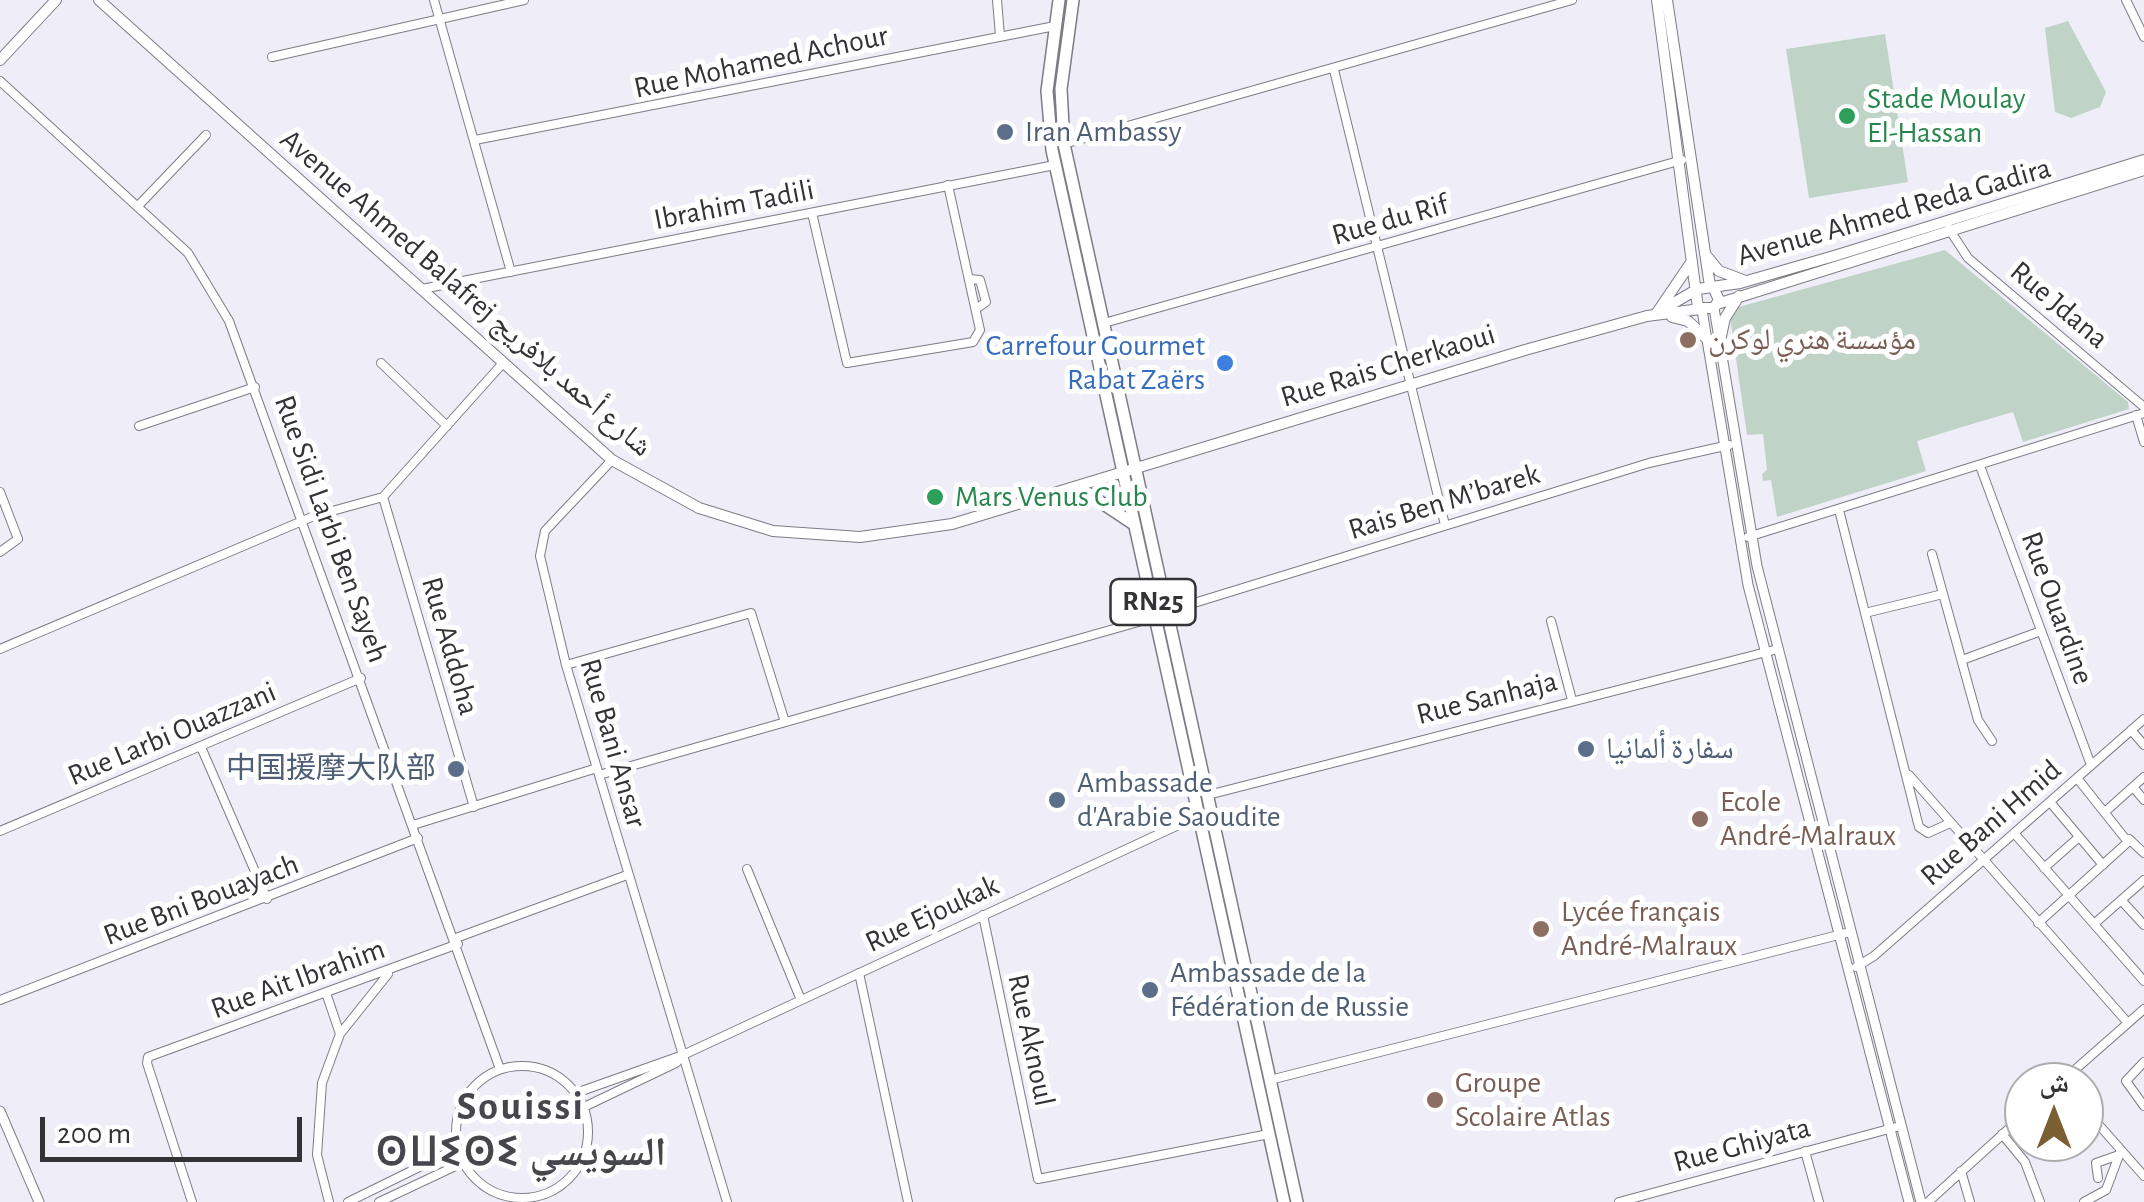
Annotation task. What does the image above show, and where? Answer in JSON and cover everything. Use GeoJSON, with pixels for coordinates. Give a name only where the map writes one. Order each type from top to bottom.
{"type":"FeatureCollection","features":[{"type":"Feature","properties":{"kind":"main road"},"geometry":{"type":"LineString","coordinates":[[0,60],[56,0]]}},
{"type":"Feature","properties":{"kind":"main road","name":"Avenue Ahmed Balafrej شارع أحمد بلافريج"},"geometry":{"type":"LineString","coordinates":[[98,0],[612,460],[659,489],[714,514],[773,531],[824,537],[913,532],[1130,471]]}},
{"type":"Feature","properties":{"kind":"main road","name":"RN25"},"geometry":{"type":"LineString","coordinates":[[1059,0],[1047,106],[1055,165],[1208,795],[1297,1202]]}},
{"type":"Feature","properties":{"kind":"main road","name":"RN25"},"geometry":{"type":"LineString","coordinates":[[1073,0],[1061,89],[1064,144],[1104,323],[1130,471],[1135,524],[1162,614],[1200,815],[1284,1202]]}},
{"type":"Feature","properties":{"kind":"main road"},"geometry":{"type":"LineString","coordinates":[[1657,0],[1704,252],[1708,308]]}},
{"type":"Feature","properties":{"kind":"main road"},"geometry":{"type":"LineString","coordinates":[[1668,0],[1693,259],[1705,288]]}},
{"type":"Feature","properties":{"kind":"main road","name":"Avenue Ahmed Reda Gadira"},"geometry":{"type":"LineString","coordinates":[[1705,288],[1949,228],[2144,160]]}},
{"type":"Feature","properties":{"kind":"main road","name":"Avenue Ahmed Reda Gadira"},"geometry":{"type":"LineString","coordinates":[[1708,308],[1949,228],[2144,170]]}},
{"type":"Feature","properties":{"kind":"main road"},"geometry":{"type":"LineString","coordinates":[[1704,252],[1720,271],[1749,280]]}},
{"type":"Feature","properties":{"kind":"main road"},"geometry":{"type":"LineString","coordinates":[[1656,314],[1681,283],[1693,259]]}},
{"type":"Feature","properties":{"kind":"main road"},"geometry":{"type":"LineString","coordinates":[[1705,288],[1694,300],[1708,308]]}},
{"type":"Feature","properties":{"kind":"main road"},"geometry":{"type":"LineString","coordinates":[[1656,314],[1705,288]]}},
{"type":"Feature","properties":{"kind":"main road"},"geometry":{"type":"LineString","coordinates":[[1718,345],[1725,318],[1740,295]]}},
{"type":"Feature","properties":{"kind":"main road"},"geometry":{"type":"LineString","coordinates":[[1656,314],[1708,308]]}},
{"type":"Feature","properties":{"kind":"main road"},"geometry":{"type":"LineString","coordinates":[[1656,314],[1688,322],[1705,337]]}},
{"type":"Feature","properties":{"kind":"main road","name":"Rue Rais Cherkaoui"},"geometry":{"type":"LineString","coordinates":[[1130,471],[1656,314]]}},
{"type":"Feature","properties":{"kind":"main road"},"geometry":{"type":"LineString","coordinates":[[1078,487],[1135,524]]}},
{"type":"Feature","properties":{"kind":"street"},"geometry":{"type":"LineString","coordinates":[[434,0],[511,272]]}},
{"type":"Feature","properties":{"kind":"street"},"geometry":{"type":"LineString","coordinates":[[272,57],[380,36],[439,16],[524,0]]}},
{"type":"Feature","properties":{"kind":"street"},"geometry":{"type":"LineString","coordinates":[[998,0],[1000,36]]}},
{"type":"Feature","properties":{"kind":"street"},"geometry":{"type":"LineString","coordinates":[[1064,144],[1572,0]]}},
{"type":"Feature","properties":{"kind":"street"},"geometry":{"type":"LineString","coordinates":[[2126,0],[2144,37]]}},
{"type":"Feature","properties":{"kind":"street","name":"Rue Mohamed Achour"},"geometry":{"type":"LineString","coordinates":[[475,140],[1055,26]]}},
{"type":"Feature","properties":{"kind":"street"},"geometry":{"type":"LineString","coordinates":[[1334,70],[1445,525]]}},
{"type":"Feature","properties":{"kind":"street","name":"Rue Sidi Larbi Ben Sayeh"},"geometry":{"type":"LineString","coordinates":[[0,81],[188,252],[205,276],[255,387],[457,941],[500,1070]]}},
{"type":"Feature","properties":{"kind":"street"},"geometry":{"type":"LineString","coordinates":[[138,206],[206,135]]}},
{"type":"Feature","properties":{"kind":"street","name":"Rue du Rif"},"geometry":{"type":"LineString","coordinates":[[1104,323],[1684,160]]}},
{"type":"Feature","properties":{"kind":"street","name":"Ibrahim Tadili"},"geometry":{"type":"LineString","coordinates":[[420,289],[1055,165]]}},
{"type":"Feature","properties":{"kind":"street"},"geometry":{"type":"LineString","coordinates":[[812,212],[849,364],[976,340],[980,332],[976,309],[948,186]]}},
{"type":"Feature","properties":{"kind":"street","name":"Rue Jdana"},"geometry":{"type":"LineString","coordinates":[[1949,228],[1968,258],[2141,411]]}},
{"type":"Feature","properties":{"kind":"street"},"geometry":{"type":"LineString","coordinates":[[1708,308],[1705,337],[1738,540],[1847,969],[1883,1130],[1909,1202]]}},
{"type":"Feature","properties":{"kind":"street"},"geometry":{"type":"LineString","coordinates":[[1708,308],[1718,345],[1750,536],[1850,932],[1863,963],[1900,1126],[1927,1201],[2002,1134],[2025,1162],[2040,1202]]}},
{"type":"Feature","properties":{"kind":"street"},"geometry":{"type":"LineString","coordinates":[[0,650],[304,520],[384,497],[503,363]]}},
{"type":"Feature","properties":{"kind":"street"},"geometry":{"type":"LineString","coordinates":[[380,364],[447,426]]}},
{"type":"Feature","properties":{"kind":"street"},"geometry":{"type":"LineString","coordinates":[[140,426],[255,387]]}},
{"type":"Feature","properties":{"kind":"street"},"geometry":{"type":"LineString","coordinates":[[1738,540],[1980,466],[2141,411],[2144,442]]}},
{"type":"Feature","properties":{"kind":"street","name":"Rais Ben M’barek"},"geometry":{"type":"LineString","coordinates":[[598,772],[1162,614],[1649,464],[1735,444]]}},
{"type":"Feature","properties":{"kind":"street","name":"Rue Bani Ansar"},"geometry":{"type":"LineString","coordinates":[[612,460],[553,521],[541,542],[540,556],[566,665],[627,875],[728,1202]]}},
{"type":"Feature","properties":{"kind":"street","name":"Rue Ouardine"},"geometry":{"type":"LineString","coordinates":[[1980,466],[2092,766]]}},
{"type":"Feature","properties":{"kind":"street"},"geometry":{"type":"LineString","coordinates":[[0,492],[18,539],[0,552]]}},
{"type":"Feature","properties":{"kind":"street","name":"Rue Addoha"},"geometry":{"type":"LineString","coordinates":[[384,497],[474,807]]}},
{"type":"Feature","properties":{"kind":"street"},"geometry":{"type":"LineString","coordinates":[[1839,510],[1921,831],[1928,833],[1950,823]]}},
{"type":"Feature","properties":{"kind":"street"},"geometry":{"type":"LineString","coordinates":[[1932,554],[1978,720],[1992,741]]}},
{"type":"Feature","properties":{"kind":"street"},"geometry":{"type":"LineString","coordinates":[[1866,614],[1943,594]]}},
{"type":"Feature","properties":{"kind":"street"},"geometry":{"type":"LineString","coordinates":[[566,665],[749,612],[755,616],[784,722]]}},
{"type":"Feature","properties":{"kind":"street"},"geometry":{"type":"LineString","coordinates":[[1551,621],[1572,700]]}},
{"type":"Feature","properties":{"kind":"street"},"geometry":{"type":"LineString","coordinates":[[1962,660],[2041,630]]}},
{"type":"Feature","properties":{"kind":"street","name":"Rue Sanhaja"},"geometry":{"type":"LineString","coordinates":[[1208,795],[1778,649]]}},
{"type":"Feature","properties":{"kind":"street","name":"Rue Larbi Ouazzani"},"geometry":{"type":"LineString","coordinates":[[0,832],[361,678]]}},
{"type":"Feature","properties":{"kind":"street","name":"Rue Bani Hmid"},"geometry":{"type":"LineString","coordinates":[[1863,963],[2144,719]]}},
{"type":"Feature","properties":{"kind":"street"},"geometry":{"type":"LineString","coordinates":[[2131,730],[2144,745]]}},
{"type":"Feature","properties":{"kind":"street"},"geometry":{"type":"LineString","coordinates":[[201,747],[267,899]]}},
{"type":"Feature","properties":{"kind":"street"},"geometry":{"type":"LineString","coordinates":[[413,825],[598,772]]}},
{"type":"Feature","properties":{"kind":"street"},"geometry":{"type":"LineString","coordinates":[[1906,772],[2128,1023]]}},
{"type":"Feature","properties":{"kind":"street"},"geometry":{"type":"LineString","coordinates":[[2106,811],[2144,777]]}},
{"type":"Feature","properties":{"kind":"street"},"geometry":{"type":"LineString","coordinates":[[2077,778],[2129,840],[2144,852]]}},
{"type":"Feature","properties":{"kind":"street"},"geometry":{"type":"LineString","coordinates":[[2133,788],[2144,800]]}},
{"type":"Feature","properties":{"kind":"street"},"geometry":{"type":"LineString","coordinates":[[2050,802],[2103,865]]}},
{"type":"Feature","properties":{"kind":"street","name":"Rue Ejoukak"},"geometry":{"type":"LineString","coordinates":[[576,1093],[684,1057],[1200,815]]}},
{"type":"Feature","properties":{"kind":"street"},"geometry":{"type":"LineString","coordinates":[[2014,833],[2144,981]]}},
{"type":"Feature","properties":{"kind":"street"},"geometry":{"type":"LineString","coordinates":[[2044,868],[2079,837]]}},
{"type":"Feature","properties":{"kind":"street","name":"Rue Bni Bouayach"},"geometry":{"type":"LineString","coordinates":[[0,1000],[418,838]]}},
{"type":"Feature","properties":{"kind":"street"},"geometry":{"type":"LineString","coordinates":[[2038,923],[2129,840]]}},
{"type":"Feature","properties":{"kind":"street"},"geometry":{"type":"LineString","coordinates":[[746,869],[801,1000]]}},
{"type":"Feature","properties":{"kind":"street","name":"Rue Ait Ibrahim"},"geometry":{"type":"LineString","coordinates":[[192,1202],[146,1063],[152,1054],[390,970],[627,875]]}},
{"type":"Feature","properties":{"kind":"street"},"geometry":{"type":"LineString","coordinates":[[2094,924],[2144,880]]}},
{"type":"Feature","properties":{"kind":"street"},"geometry":{"type":"LineString","coordinates":[[2121,900],[2144,925]]}},
{"type":"Feature","properties":{"kind":"street","name":"Rue Aknoul"},"geometry":{"type":"LineString","coordinates":[[983,916],[1035,1173],[1046,1180],[1269,1134]]}},
{"type":"Feature","properties":{"kind":"street"},"geometry":{"type":"LineString","coordinates":[[1270,1080],[1850,932]]}},
{"type":"Feature","properties":{"kind":"street"},"geometry":{"type":"LineString","coordinates":[[1847,969],[1863,963]]}},
{"type":"Feature","properties":{"kind":"street"},"geometry":{"type":"LineString","coordinates":[[329,1202],[316,1130],[322,1084],[340,1034],[390,970]]}},
{"type":"Feature","properties":{"kind":"street"},"geometry":{"type":"LineString","coordinates":[[860,973],[908,1202]]}},
{"type":"Feature","properties":{"kind":"street"},"geometry":{"type":"LineString","coordinates":[[326,993],[340,1034]]}},
{"type":"Feature","properties":{"kind":"street"},"geometry":{"type":"LineString","coordinates":[[2084,1062],[2142,1013]]}},
{"type":"Feature","properties":{"kind":"street","name":"Rue Ejoukak"},"geometry":{"type":"LineString","coordinates":[[584,1107],[684,1057]]}},
{"type":"Feature","properties":{"kind":"street"},"geometry":{"type":"LineString","coordinates":[[2144,1062],[2126,1084],[2144,1106]]}},
{"type":"Feature","properties":{"kind":"street"},"geometry":{"type":"LineString","coordinates":[[532,1066],[548,1071],[576,1093],[589,1129],[586,1151],[577,1171],[547,1199],[517,1199],[494,1193],[474,1179],[462,1163],[456,1149],[455,1128],[468,1094],[500,1070],[532,1066]]}},
{"type":"Feature","properties":{"kind":"street"},"geometry":{"type":"LineString","coordinates":[[0,1112],[4,1134],[40,1202]]}},
{"type":"Feature","properties":{"kind":"street","name":"Rue Ghiyata"},"geometry":{"type":"LineString","coordinates":[[1619,1202],[1900,1126]]}},
{"type":"Feature","properties":{"kind":"street"},"geometry":{"type":"LineString","coordinates":[[2104,1132],[2144,1176]]}},
{"type":"Feature","properties":{"kind":"street"},"geometry":{"type":"LineString","coordinates":[[348,1202],[456,1149]]}},
{"type":"Feature","properties":{"kind":"street"},"geometry":{"type":"LineString","coordinates":[[1805,1152],[1820,1202]]}},
{"type":"Feature","properties":{"kind":"street"},"geometry":{"type":"LineString","coordinates":[[2098,1178],[2096,1163],[2120,1152]]}},
{"type":"Feature","properties":{"kind":"street"},"geometry":{"type":"LineString","coordinates":[[2084,1202],[2106,1190],[2120,1152]]}},
{"type":"Feature","properties":{"kind":"street"},"geometry":{"type":"LineString","coordinates":[[379,1202],[462,1163]]}},
{"type":"Feature","properties":{"kind":"street"},"geometry":{"type":"LineString","coordinates":[[1961,1171],[1970,1202]]}},
{"type":"Feature","properties":{"kind":"green space"},"geometry":{"type":"Polygon","coordinates":[[[2068,21],[2106,92],[2100,107],[2071,118],[2055,112],[2045,28],[2068,21]]]}},
{"type":"Feature","properties":{"kind":"green space"},"geometry":{"type":"Polygon","coordinates":[[[1885,34],[1908,182],[1809,198],[1786,49],[1885,34]]]}},
{"type":"Feature","properties":{"kind":"green space"},"geometry":{"type":"Polygon","coordinates":[[[1945,250],[2128,402],[2129,409],[2023,442],[2013,412],[1962,427],[1917,441],[1926,471],[1777,517],[1771,480],[1763,481],[1762,474],[1767,470],[1763,434],[1747,435],[1730,317],[1735,308],[1945,250]]]}},
{"type":"Feature","properties":{"kind":"place","name":"Stade Moulay El-Hassan"},"geometry":{"type":"Point","coordinates":[1847,116]}},
{"type":"Feature","properties":{"kind":"place","name":"Iran Ambassy"},"geometry":{"type":"Point","coordinates":[1005,132]}},
{"type":"Feature","properties":{"kind":"place","name":"مؤسسة هنري لوكرن"},"geometry":{"type":"Point","coordinates":[1688,340]}},
{"type":"Feature","properties":{"kind":"place","name":"Carrefour Gourmet Rabat Zaërs"},"geometry":{"type":"Point","coordinates":[1225,363]}},
{"type":"Feature","properties":{"kind":"place","name":"Mars Venus Club"},"geometry":{"type":"Point","coordinates":[935,497]}},
{"type":"Feature","properties":{"kind":"place","name":"سفارة ألمانيا"},"geometry":{"type":"Point","coordinates":[1586,749]}},
{"type":"Feature","properties":{"kind":"place","name":"中国援摩大队部"},"geometry":{"type":"Point","coordinates":[456,769]}},
{"type":"Feature","properties":{"kind":"place","name":"Ambassade d'Arabie Saoudite"},"geometry":{"type":"Point","coordinates":[1057,800]}},
{"type":"Feature","properties":{"kind":"place","name":"Ecole André-Malraux"},"geometry":{"type":"Point","coordinates":[1700,819]}},
{"type":"Feature","properties":{"kind":"place","name":"Lycée français André-Malraux"},"geometry":{"type":"Point","coordinates":[1541,929]}},
{"type":"Feature","properties":{"kind":"place","name":"Ambassade de la Fédération de Russie"},"geometry":{"type":"Point","coordinates":[1150,990]}},
{"type":"Feature","properties":{"kind":"place","name":"Groupe Scolaire Atlas"},"geometry":{"type":"Point","coordinates":[1435,1100]}},
{"type":"Feature","properties":{"kind":"district","name":"Souissi ⵙⵡⵉⵙⵉ السويسي"},"geometry":{"type":"Point","coordinates":[521,1130]}}]}
